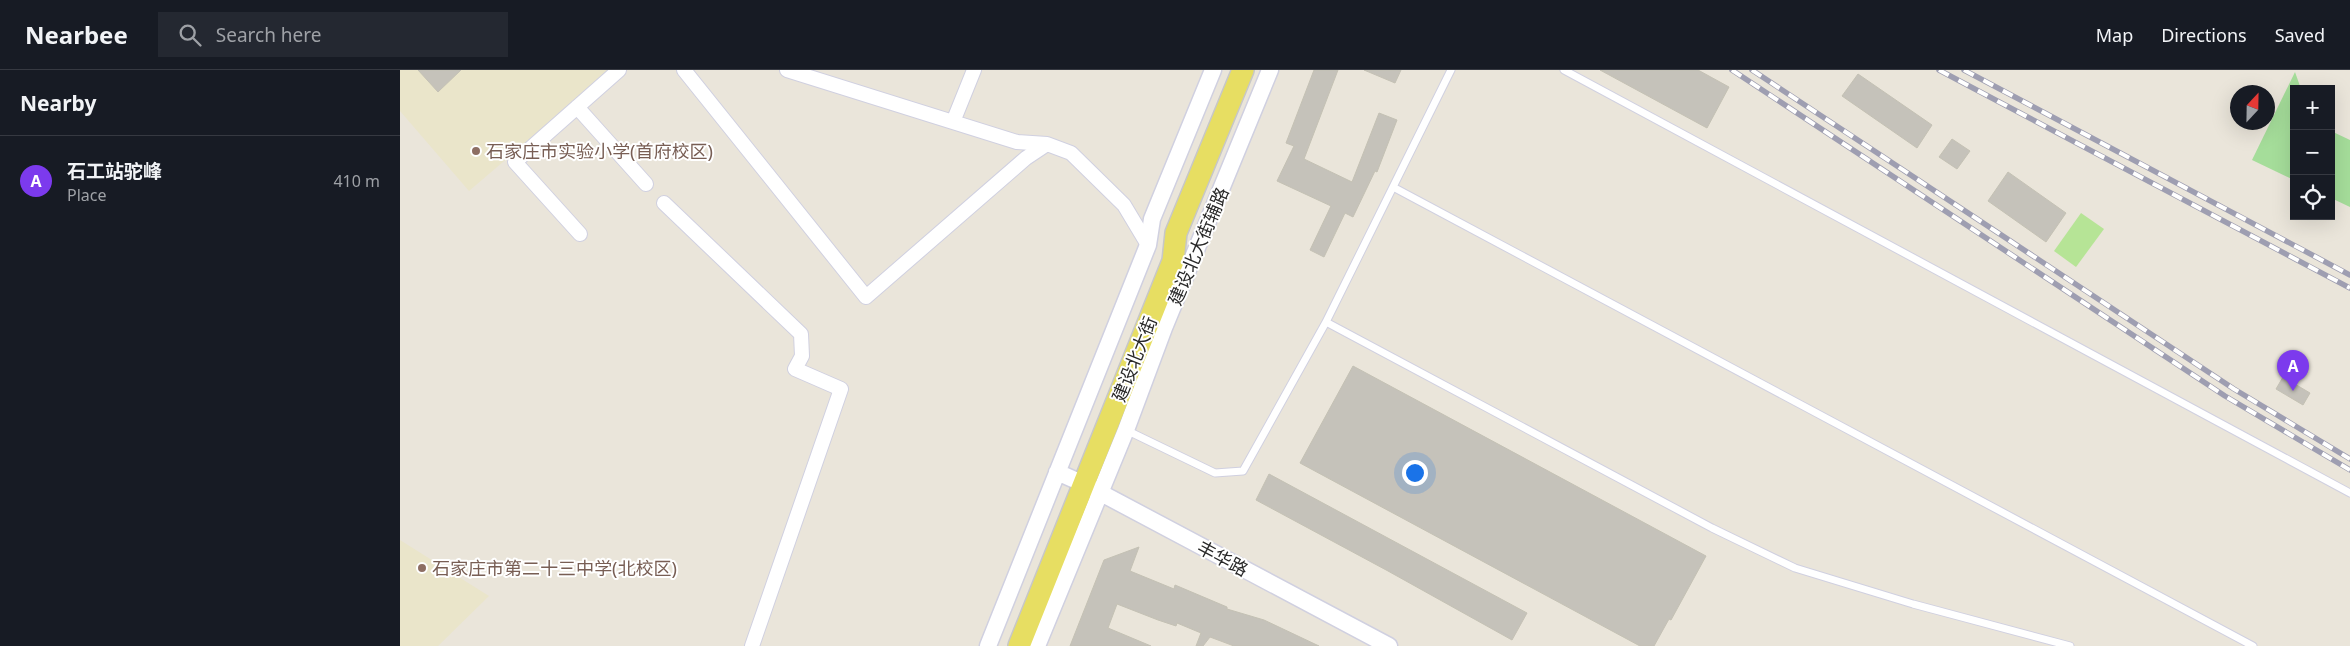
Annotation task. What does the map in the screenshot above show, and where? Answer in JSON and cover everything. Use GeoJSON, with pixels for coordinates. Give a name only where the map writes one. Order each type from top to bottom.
{"type":"FeatureCollection","features":[{"type":"Feature","properties":{"kind":"main road","name":"建设北大街"},"geometry":{"type":"LineString","coordinates":[[1019,646],[1078,482],[1173,261],[1176,233],[1243,70]]}},
{"type":"Feature","properties":{"kind":"main road"},"geometry":{"type":"LineString","coordinates":[[1006,646],[1078,482]]}},
{"type":"Feature","properties":{"kind":"street"},"geometry":{"type":"LineString","coordinates":[[580,234],[515,162],[619,70]]}},
{"type":"Feature","properties":{"kind":"street"},"geometry":{"type":"LineString","coordinates":[[684,70],[866,297],[1026,158],[1047,144]]}},
{"type":"Feature","properties":{"kind":"street"},"geometry":{"type":"LineString","coordinates":[[787,70],[1017,142],[1047,144],[1071,153],[1124,205],[1148,245]]}},
{"type":"Feature","properties":{"kind":"street"},"geometry":{"type":"LineString","coordinates":[[953,122],[974,70]]}},
{"type":"Feature","properties":{"kind":"street","name":"建设北大街辅路"},"geometry":{"type":"LineString","coordinates":[[1037,646],[1078,482],[1148,245],[1152,219],[1213,70]]}},
{"type":"Feature","properties":{"kind":"street","name":"建设北大街辅路"},"geometry":{"type":"LineString","coordinates":[[988,646],[1078,482],[1126,430],[1164,328],[1270,70]]}},
{"type":"Feature","properties":{"kind":"street"},"geometry":{"type":"LineString","coordinates":[[577,107],[646,184]]}},
{"type":"Feature","properties":{"kind":"street"},"geometry":{"type":"LineString","coordinates":[[664,204],[801,334],[802,356],[796,369],[841,388],[752,646]]}},
{"type":"Feature","properties":{"kind":"street","name":"丰华路"},"geometry":{"type":"LineString","coordinates":[[1078,482],[1389,646]]}},
{"type":"Feature","properties":{"kind":"lane"},"geometry":{"type":"LineString","coordinates":[[1126,430],[1215,473],[1243,471],[1326,322],[1451,70]]}},
{"type":"Feature","properties":{"kind":"lane"},"geometry":{"type":"LineString","coordinates":[[1564,70],[2350,494]]}},
{"type":"Feature","properties":{"kind":"lane"},"geometry":{"type":"LineString","coordinates":[[1393,187],[2253,646]]}},
{"type":"Feature","properties":{"kind":"lane"},"geometry":{"type":"LineString","coordinates":[[1326,322],[1712,528],[1795,568],[1913,604],[2070,646]]}},
{"type":"Feature","properties":{"kind":"shaded area","name":"石家庄市实验小学(首府校区)"},"geometry":{"type":"Polygon","coordinates":[[[400,70],[611,70],[469,191],[400,111],[400,70]]]}},
{"type":"Feature","properties":{"kind":"shaded area","name":"石家庄市第二十三中学(北校区)"},"geometry":{"type":"Polygon","coordinates":[[[400,540],[489,596],[438,646],[400,646],[400,540]]]}},
{"type":"Feature","properties":{"kind":"green space"},"geometry":{"type":"Polygon","coordinates":[[[2295,72],[2300,85],[2290,85],[2290,178],[2252,160],[2267,130],[2275,130],[2275,113],[2295,72]]]}},
{"type":"Feature","properties":{"kind":"green space"},"geometry":{"type":"Polygon","coordinates":[[[2335,133],[2350,140],[2350,207],[2335,200],[2335,133]]]}},
{"type":"Feature","properties":{"kind":"green space"},"geometry":{"type":"Polygon","coordinates":[[[2081,213],[2104,229],[2076,267],[2054,251],[2081,213]]]}},
{"type":"Feature","properties":{"kind":"building"},"geometry":{"type":"Polygon","coordinates":[[[418,70],[461,70],[438,92],[418,70]]]}},
{"type":"Feature","properties":{"kind":"building"},"geometry":{"type":"Polygon","coordinates":[[[1314,70],[1338,70],[1304,159],[1352,182],[1379,113],[1397,120],[1377,172],[1375,171],[1353,217],[1345,213],[1324,257],[1310,250],[1331,206],[1277,181],[1294,146],[1286,143],[1314,70]]]}},
{"type":"Feature","properties":{"kind":"building"},"geometry":{"type":"Polygon","coordinates":[[[1364,70],[1401,70],[1395,83],[1364,70]]]}},
{"type":"Feature","properties":{"kind":"building"},"geometry":{"type":"Polygon","coordinates":[[[1600,70],[1698,70],[1729,87],[1707,128],[1600,70]]]}},
{"type":"Feature","properties":{"kind":"building"},"geometry":{"type":"Polygon","coordinates":[[[1858,74],[1932,125],[1917,148],[1842,96],[1858,74]]]}},
{"type":"Feature","properties":{"kind":"building"},"geometry":{"type":"Polygon","coordinates":[[[1952,139],[1970,151],[1957,169],[1939,157],[1952,139]]]}},
{"type":"Feature","properties":{"kind":"building"},"geometry":{"type":"Polygon","coordinates":[[[2008,172],[2066,213],[2046,242],[1988,201],[2008,172]]]}},
{"type":"Feature","properties":{"kind":"building"},"geometry":{"type":"Polygon","coordinates":[[[1353,366],[1706,556],[1671,620],[1669,619],[1654,646],[1640,646],[1300,463],[1353,366]]]}},
{"type":"Feature","properties":{"kind":"building"},"geometry":{"type":"Polygon","coordinates":[[[2283,377],[2310,393],[2303,405],[2276,389],[2283,377]]]}},
{"type":"Feature","properties":{"kind":"building"},"geometry":{"type":"Polygon","coordinates":[[[1269,474],[1527,613],[1512,640],[1256,500],[1269,474]]]}},
{"type":"Feature","properties":{"kind":"building"},"geometry":{"type":"Polygon","coordinates":[[[1139,547],[1130,571],[1174,589],[1175,585],[1227,607],[1227,609],[1264,620],[1319,646],[1234,646],[1210,637],[1203,646],[1196,646],[1201,633],[1177,623],[1176,626],[1158,620],[1117,604],[1108,628],[1151,646],[1070,646],[1104,560],[1139,547]]]}},
{"type":"Feature","properties":{"kind":"railway"},"geometry":{"type":"LineString","coordinates":[[1732,70],[2225,396],[2350,470]]}},
{"type":"Feature","properties":{"kind":"railway"},"geometry":{"type":"LineString","coordinates":[[1752,70],[2234,389],[2350,459]]}},
{"type":"Feature","properties":{"kind":"railway"},"geometry":{"type":"LineString","coordinates":[[1939,70],[2350,288]]}},
{"type":"Feature","properties":{"kind":"railway"},"geometry":{"type":"LineString","coordinates":[[1964,70],[2350,275]]}},
{"type":"Feature","properties":{"kind":"place","name":"石家庄市实验小学(首府校区)"},"geometry":{"type":"Point","coordinates":[476,151]}},
{"type":"Feature","properties":{"kind":"place","name":"石工站驼峰"},"geometry":{"type":"Point","coordinates":[2293,391]}},
{"type":"Feature","properties":{"kind":"place","name":"石家庄市第二十三中学(北校区)"},"geometry":{"type":"Point","coordinates":[422,568]}}]}
